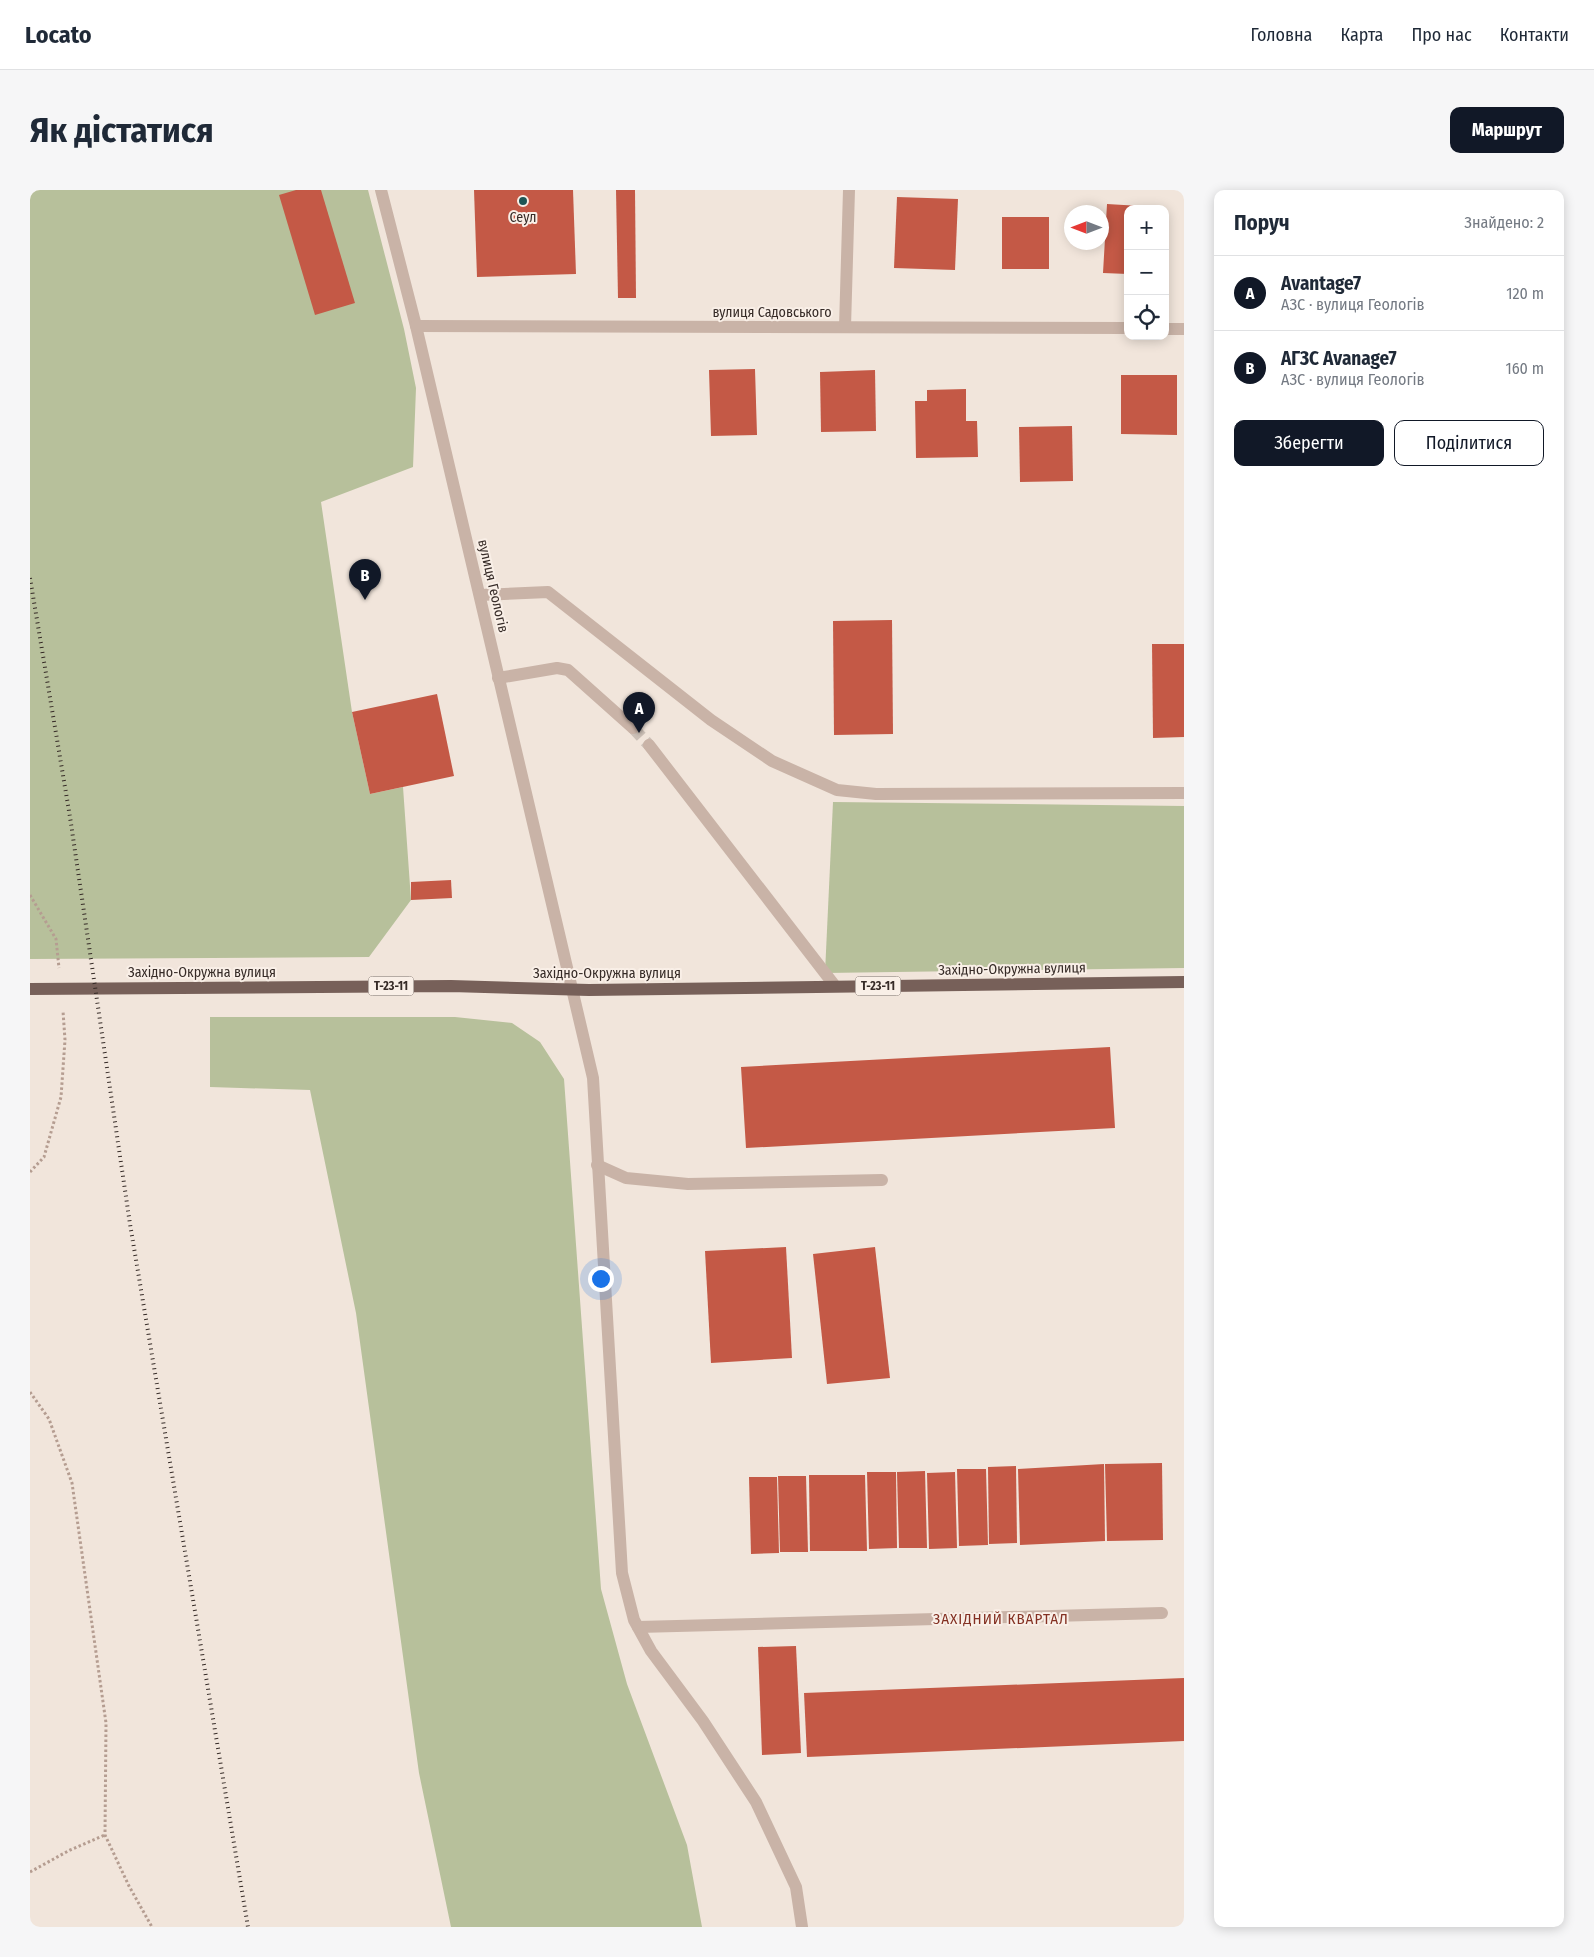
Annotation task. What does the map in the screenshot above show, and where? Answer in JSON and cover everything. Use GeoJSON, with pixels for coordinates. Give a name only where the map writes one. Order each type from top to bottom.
{"type":"FeatureCollection","features":[{"type":"Feature","properties":{"kind":"main road","name":"Західно-Окружна вулиця"},"geometry":{"type":"LineString","coordinates":[[30,989],[450,986],[572,990],[1184,982]]}},
{"type":"Feature","properties":{"kind":"street","name":"вулиця Геологів"},"geometry":{"type":"LineString","coordinates":[[381,190],[416,326],[593,1078],[622,1573],[638,1627],[651,1651],[703,1721],[756,1802],[796,1886],[802,1927]]}},
{"type":"Feature","properties":{"kind":"street"},"geometry":{"type":"LineString","coordinates":[[845,327],[849,190]]}},
{"type":"Feature","properties":{"kind":"street","name":"вулиця Садовського"},"geometry":{"type":"LineString","coordinates":[[416,326],[1124,328]]}},
{"type":"Feature","properties":{"kind":"street"},"geometry":{"type":"LineString","coordinates":[[1169,329],[1184,329]]}},
{"type":"Feature","properties":{"kind":"street"},"geometry":{"type":"LineString","coordinates":[[480,595],[548,592],[711,720],[772,762],[837,790],[876,794],[1184,793]]}},
{"type":"Feature","properties":{"kind":"street"},"geometry":{"type":"LineString","coordinates":[[498,678],[557,668],[568,670],[634,728]]}},
{"type":"Feature","properties":{"kind":"street"},"geometry":{"type":"LineString","coordinates":[[649,744],[835,986]]}},
{"type":"Feature","properties":{"kind":"street"},"geometry":{"type":"LineString","coordinates":[[597,1165],[626,1178],[688,1184],[882,1180]]}},
{"type":"Feature","properties":{"kind":"street"},"geometry":{"type":"LineString","coordinates":[[638,1627],[1162,1613]]}},
{"type":"Feature","properties":{"kind":"path"},"geometry":{"type":"LineString","coordinates":[[30,895],[56,939],[60,976]]}},
{"type":"Feature","properties":{"kind":"path"},"geometry":{"type":"LineString","coordinates":[[30,1172],[44,1157],[61,1097],[65,1040],[62,1003]]}},
{"type":"Feature","properties":{"kind":"path"},"geometry":{"type":"LineString","coordinates":[[30,1392],[49,1418],[72,1483],[106,1723],[105,1835],[129,1886],[152,1927]]}},
{"type":"Feature","properties":{"kind":"path"},"geometry":{"type":"LineString","coordinates":[[30,1872],[70,1850],[105,1835]]}},
{"type":"Feature","properties":{"kind":"green space"},"geometry":{"type":"Polygon","coordinates":[[[30,190],[368,190],[404,329],[416,388],[413,467],[321,502],[352,712],[370,794],[403,787],[411,900],[369,957],[30,959],[30,190]]]}},
{"type":"Feature","properties":{"kind":"green space"},"geometry":{"type":"Polygon","coordinates":[[[833,802],[1184,806],[1184,968],[825,973],[833,802]]]}},
{"type":"Feature","properties":{"kind":"green space"},"geometry":{"type":"Polygon","coordinates":[[[210,1017],[455,1017],[512,1023],[540,1042],[564,1079],[601,1589],[627,1684],[687,1845],[702,1927],[451,1927],[419,1773],[356,1313],[310,1090],[210,1087],[210,1017]]]}},
{"type":"Feature","properties":{"kind":"building"},"geometry":{"type":"Polygon","coordinates":[[[296,190],[321,190],[355,303],[315,315],[279,195],[296,190]]]}},
{"type":"Feature","properties":{"kind":"building"},"geometry":{"type":"Polygon","coordinates":[[[474,190],[573,190],[576,274],[477,277],[474,190]]]}},
{"type":"Feature","properties":{"kind":"building"},"geometry":{"type":"Polygon","coordinates":[[[616,190],[635,190],[636,298],[618,298],[616,190]]]}},
{"type":"Feature","properties":{"kind":"building"},"geometry":{"type":"Polygon","coordinates":[[[897,197],[958,199],[955,270],[894,268],[897,197]]]}},
{"type":"Feature","properties":{"kind":"building"},"geometry":{"type":"Polygon","coordinates":[[[1107,204],[1124,205],[1124,274],[1103,273],[1104,250],[1109,250],[1109,205],[1107,204]]]}},
{"type":"Feature","properties":{"kind":"building"},"geometry":{"type":"Polygon","coordinates":[[[1002,217],[1049,217],[1049,269],[1002,269],[1002,217]]]}},
{"type":"Feature","properties":{"kind":"building"},"geometry":{"type":"Polygon","coordinates":[[[755,369],[757,435],[711,436],[709,370],[755,369]]]}},
{"type":"Feature","properties":{"kind":"building"},"geometry":{"type":"Polygon","coordinates":[[[875,370],[876,431],[821,432],[820,372],[875,370]]]}},
{"type":"Feature","properties":{"kind":"building"},"geometry":{"type":"Polygon","coordinates":[[[1121,375],[1177,375],[1177,435],[1121,434],[1121,375]]]}},
{"type":"Feature","properties":{"kind":"building"},"geometry":{"type":"Polygon","coordinates":[[[966,389],[966,421],[977,421],[978,457],[916,458],[915,401],[927,401],[927,390],[966,389]]]}},
{"type":"Feature","properties":{"kind":"building"},"geometry":{"type":"Polygon","coordinates":[[[1072,426],[1073,481],[1020,482],[1019,427],[1072,426]]]}},
{"type":"Feature","properties":{"kind":"building"},"geometry":{"type":"Polygon","coordinates":[[[892,620],[893,734],[834,735],[833,621],[892,620]]]}},
{"type":"Feature","properties":{"kind":"building"},"geometry":{"type":"Polygon","coordinates":[[[1152,644],[1184,644],[1184,737],[1153,738],[1152,644]]]}},
{"type":"Feature","properties":{"kind":"building"},"geometry":{"type":"Polygon","coordinates":[[[437,694],[454,776],[370,794],[352,712],[437,694]]]}},
{"type":"Feature","properties":{"kind":"building"},"geometry":{"type":"Polygon","coordinates":[[[451,880],[452,898],[411,900],[411,882],[451,880]]]}},
{"type":"Feature","properties":{"kind":"building"},"geometry":{"type":"Polygon","coordinates":[[[1110,1047],[1115,1128],[746,1148],[741,1067],[1110,1047]]]}},
{"type":"Feature","properties":{"kind":"building"},"geometry":{"type":"Polygon","coordinates":[[[786,1247],[792,1358],[711,1363],[705,1251],[786,1247]]]}},
{"type":"Feature","properties":{"kind":"building"},"geometry":{"type":"Polygon","coordinates":[[[875,1247],[890,1378],[827,1384],[813,1254],[875,1247]]]}},
{"type":"Feature","properties":{"kind":"building"},"geometry":{"type":"Polygon","coordinates":[[[1162,1463],[1163,1540],[1107,1541],[1105,1464],[1162,1463]]]}},
{"type":"Feature","properties":{"kind":"building"},"geometry":{"type":"Polygon","coordinates":[[[1104,1464],[1105,1541],[1020,1545],[1018,1469],[1104,1464]]]}},
{"type":"Feature","properties":{"kind":"building"},"geometry":{"type":"Polygon","coordinates":[[[1016,1466],[1017,1543],[989,1544],[988,1467],[1016,1466]]]}},
{"type":"Feature","properties":{"kind":"building"},"geometry":{"type":"Polygon","coordinates":[[[957,1469],[986,1469],[988,1545],[959,1546],[957,1469]]]}},
{"type":"Feature","properties":{"kind":"building"},"geometry":{"type":"Polygon","coordinates":[[[925,1471],[927,1548],[899,1548],[897,1472],[925,1471]]]}},
{"type":"Feature","properties":{"kind":"building"},"geometry":{"type":"Polygon","coordinates":[[[867,1472],[896,1472],[897,1548],[869,1549],[867,1472]]]}},
{"type":"Feature","properties":{"kind":"building"},"geometry":{"type":"Polygon","coordinates":[[[955,1472],[957,1548],[929,1549],[927,1473],[955,1472]]]}},
{"type":"Feature","properties":{"kind":"building"},"geometry":{"type":"Polygon","coordinates":[[[809,1475],[865,1475],[867,1551],[810,1551],[809,1475]]]}},
{"type":"Feature","properties":{"kind":"building"},"geometry":{"type":"Polygon","coordinates":[[[778,1476],[806,1476],[808,1552],[780,1552],[778,1476]]]}},
{"type":"Feature","properties":{"kind":"building"},"geometry":{"type":"Polygon","coordinates":[[[749,1477],[777,1477],[779,1553],[751,1554],[749,1477]]]}},
{"type":"Feature","properties":{"kind":"building"},"geometry":{"type":"Polygon","coordinates":[[[796,1646],[801,1753],[762,1755],[758,1647],[796,1646]]]}},
{"type":"Feature","properties":{"kind":"building"},"geometry":{"type":"Polygon","coordinates":[[[1184,1678],[1184,1741],[807,1757],[804,1693],[1184,1678]]]}},
{"type":"Feature","properties":{"kind":"tunnel"},"geometry":{"type":"LineString","coordinates":[[633,728],[649,745]]}},
{"type":"Feature","properties":{"kind":"railway"},"geometry":{"type":"LineString","coordinates":[[30,578],[70,817],[130,1224],[248,1927]]}},
{"type":"Feature","properties":{"kind":"place","name":"Сеул"},"geometry":{"type":"Point","coordinates":[523,201]}},
{"type":"Feature","properties":{"kind":"place","name":"АГЗС Avanage7"},"geometry":{"type":"Point","coordinates":[365,600]}},
{"type":"Feature","properties":{"kind":"place","name":"Avantage7"},"geometry":{"type":"Point","coordinates":[639,733]}},
{"type":"Feature","properties":{"kind":"district","name":"ЗАХІДНИЙ КВАРТАЛ"},"geometry":{"type":"Point","coordinates":[1001,1619]}}]}
